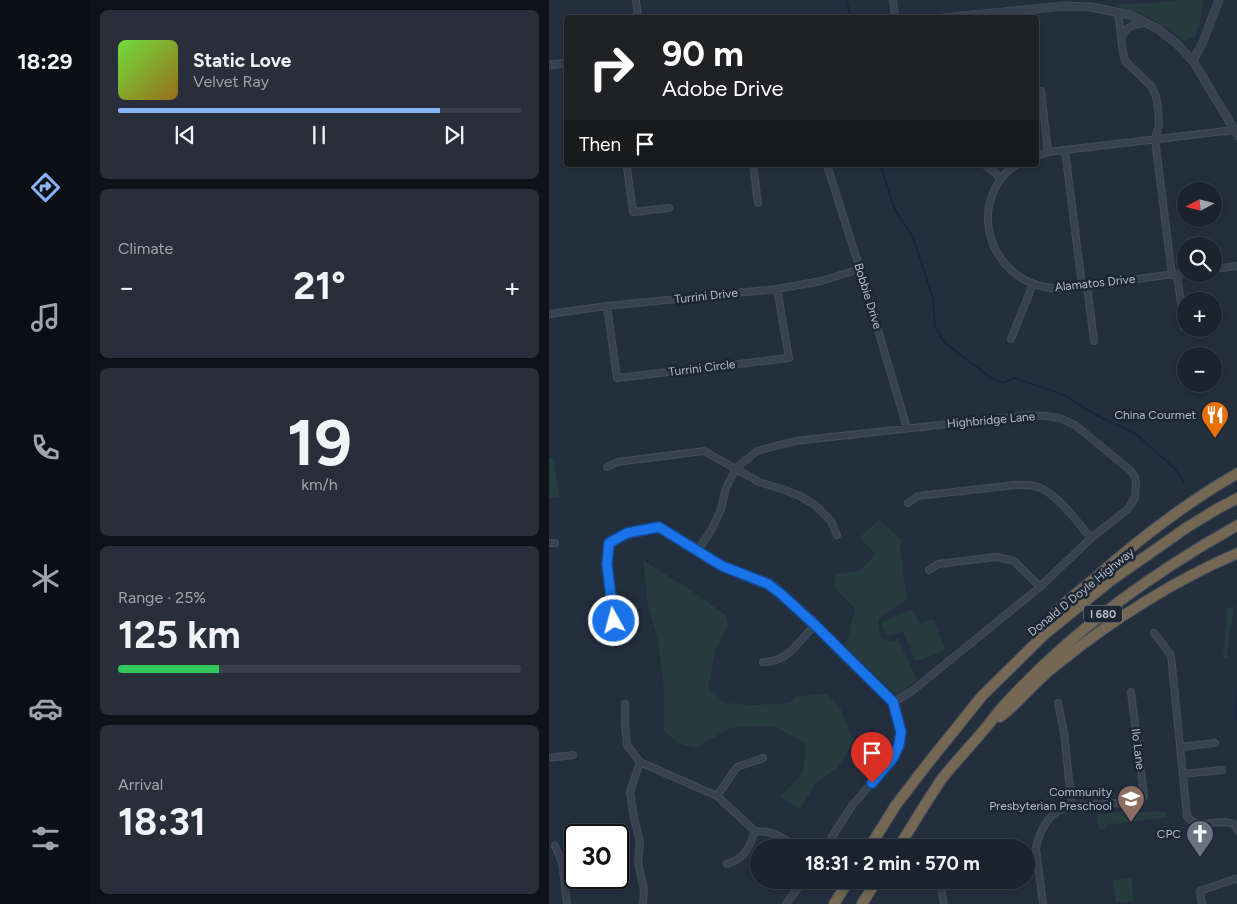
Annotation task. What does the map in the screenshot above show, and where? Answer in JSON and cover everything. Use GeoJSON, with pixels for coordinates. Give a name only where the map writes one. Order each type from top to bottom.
{"type":"FeatureCollection","features":[{"type":"Feature","properties":{"kind":"highway"},"geometry":{"type":"LineString","coordinates":[[1045,634],[1050,618],[1129,548],[1177,512],[1237,473]]}},
{"type":"Feature","properties":{"kind":"highway","name":"Donald D Doyle Highway"},"geometry":{"type":"LineString","coordinates":[[875,839],[896,805],[982,696],[1045,634],[1109,582],[1186,528],[1237,498]]}},
{"type":"Feature","properties":{"kind":"highway","name":"I 680"},"geometry":{"type":"LineString","coordinates":[[904,839],[942,780],[1006,703],[1041,667],[1089,624],[1120,600],[1198,547],[1237,525]]}},
{"type":"Feature","properties":{"kind":"highway"},"geometry":{"type":"LineString","coordinates":[[987,726],[1008,712],[1040,679],[1060,662],[1106,628],[1174,585],[1237,553]]}},
{"type":"Feature","properties":{"kind":"highway"},"geometry":{"type":"LineString","coordinates":[[828,904],[842,889]]}},
{"type":"Feature","properties":{"kind":"highway"},"geometry":{"type":"LineString","coordinates":[[834,904],[843,889]]}},
{"type":"Feature","properties":{"kind":"highway"},"geometry":{"type":"LineString","coordinates":[[864,902],[872,889]]}},
{"type":"Feature","properties":{"kind":"street"},"geometry":{"type":"LineString","coordinates":[[636,0],[638,15]]}},
{"type":"Feature","properties":{"kind":"street"},"geometry":{"type":"LineString","coordinates":[[893,0],[895,15]]}},
{"type":"Feature","properties":{"kind":"street"},"geometry":{"type":"LineString","coordinates":[[1193,61],[1202,44],[1219,0]]}},
{"type":"Feature","properties":{"kind":"street"},"geometry":{"type":"LineString","coordinates":[[974,15],[1065,6],[1091,7],[1131,15],[1158,29],[1176,43],[1193,61],[1236,133],[1155,139],[1048,152],[1039,155]]}},
{"type":"Feature","properties":{"kind":"street"},"geometry":{"type":"LineString","coordinates":[[1118,12],[1123,54],[1126,62],[1151,86],[1156,96],[1159,125],[1155,139],[1178,292]]}},
{"type":"Feature","properties":{"kind":"street"},"geometry":{"type":"LineString","coordinates":[[1121,38],[1127,28],[1145,23]]}},
{"type":"Feature","properties":{"kind":"street"},"geometry":{"type":"LineString","coordinates":[[549,65],[564,63]]}},
{"type":"Feature","properties":{"kind":"street"},"geometry":{"type":"LineString","coordinates":[[1041,91],[1048,152]]}},
{"type":"Feature","properties":{"kind":"street"},"geometry":{"type":"LineString","coordinates":[[1065,150],[1084,286],[1094,341]]}},
{"type":"Feature","properties":{"kind":"street"},"geometry":{"type":"LineString","coordinates":[[627,167],[633,212],[669,208]]}},
{"type":"Feature","properties":{"kind":"street"},"geometry":{"type":"LineString","coordinates":[[753,167],[758,203]]}},
{"type":"Feature","properties":{"kind":"street","name":"Bobbie Drive"},"geometry":{"type":"LineString","coordinates":[[828,167],[907,428]]}},
{"type":"Feature","properties":{"kind":"street"},"geometry":{"type":"LineString","coordinates":[[987,167],[1001,178]]}},
{"type":"Feature","properties":{"kind":"street","name":"Alamatos Drive"},"geometry":{"type":"LineString","coordinates":[[1012,167],[1001,178],[993,192],[988,219],[991,242],[1000,258],[1013,273],[1033,284],[1047,288],[1084,286],[1175,274]]}},
{"type":"Feature","properties":{"kind":"street"},"geometry":{"type":"LineString","coordinates":[[1222,268],[1237,266]]}},
{"type":"Feature","properties":{"kind":"street","name":"Turrini Drive"},"geometry":{"type":"LineString","coordinates":[[549,314],[607,306],[777,289],[821,281],[860,269]]}},
{"type":"Feature","properties":{"kind":"street"},"geometry":{"type":"LineString","coordinates":[[1011,340],[1033,284]]}},
{"type":"Feature","properties":{"kind":"street","name":"Turrini Circle"},"geometry":{"type":"LineString","coordinates":[[607,306],[617,378],[789,358],[777,289]]}},
{"type":"Feature","properties":{"kind":"street","name":"Highbridge Lane"},"geometry":{"type":"LineString","coordinates":[[698,550],[721,510],[726,488],[736,468],[757,451],[795,441],[1030,415],[1046,416],[1060,418],[1075,426],[1133,473],[1136,484],[1135,498],[1128,509],[1091,538],[1040,588],[912,691],[893,702]]}},
{"type":"Feature","properties":{"kind":"street"},"geometry":{"type":"LineString","coordinates":[[607,467],[617,462],[704,451],[736,468],[746,476],[801,496],[815,505],[831,521],[837,535]]}},
{"type":"Feature","properties":{"kind":"street"},"geometry":{"type":"LineString","coordinates":[[908,503],[918,496],[1015,485],[1036,486],[1056,498],[1091,538]]}},
{"type":"Feature","properties":{"kind":"street"},"geometry":{"type":"LineString","coordinates":[[621,634],[614,621],[607,565],[609,543],[627,533],[659,527],[722,566],[768,584],[815,625],[893,702],[901,732],[899,745],[893,758],[851,807],[831,839]]}},
{"type":"Feature","properties":{"kind":"street"},"geometry":{"type":"LineString","coordinates":[[929,570],[938,564],[997,557],[1014,560],[1040,588]]}},
{"type":"Feature","properties":{"kind":"street"},"geometry":{"type":"LineString","coordinates":[[763,662],[771,662],[786,656],[815,625]]}},
{"type":"Feature","properties":{"kind":"street"},"geometry":{"type":"LineString","coordinates":[[1154,633],[1171,655],[1187,816],[1190,821],[1197,824],[1228,822],[1234,824],[1237,831]]}},
{"type":"Feature","properties":{"kind":"street","name":"Ilo Lane"},"geometry":{"type":"LineString","coordinates":[[1043,904],[1036,848],[1038,839],[1051,816],[1059,810],[1072,807],[1133,801],[1144,796],[1131,692]]}},
{"type":"Feature","properties":{"kind":"street"},"geometry":{"type":"LineString","coordinates":[[1058,703],[1064,733],[1072,807]]}},
{"type":"Feature","properties":{"kind":"street"},"geometry":{"type":"LineString","coordinates":[[625,704],[627,745],[641,762],[717,796],[755,831],[768,832],[784,839]]}},
{"type":"Feature","properties":{"kind":"street"},"geometry":{"type":"LineString","coordinates":[[1180,747],[1215,743]]}},
{"type":"Feature","properties":{"kind":"street"},"geometry":{"type":"LineString","coordinates":[[549,758],[573,755]]}},
{"type":"Feature","properties":{"kind":"street"},"geometry":{"type":"LineString","coordinates":[[717,796],[737,767],[763,758]]}},
{"type":"Feature","properties":{"kind":"street"},"geometry":{"type":"LineString","coordinates":[[641,762],[630,792],[633,818],[640,842],[638,862],[644,890],[643,904]]}},
{"type":"Feature","properties":{"kind":"street"},"geometry":{"type":"LineString","coordinates":[[1183,774],[1221,770]]}},
{"type":"Feature","properties":{"kind":"street"},"geometry":{"type":"LineString","coordinates":[[727,864],[734,862],[745,854],[755,831]]}},
{"type":"Feature","properties":{"kind":"street"},"geometry":{"type":"LineString","coordinates":[[555,846],[562,862],[567,904]]}},
{"type":"Feature","properties":{"kind":"street"},"geometry":{"type":"LineString","coordinates":[[1202,904],[1200,890],[1237,878]]}},
{"type":"Feature","properties":{"kind":"street"},"geometry":{"type":"LineString","coordinates":[[786,904],[797,889]]}},
{"type":"Feature","properties":{"kind":"street"},"geometry":{"type":"LineString","coordinates":[[941,889],[944,904]]}},
{"type":"Feature","properties":{"kind":"green space"},"geometry":{"type":"Polygon","coordinates":[[[1204,0],[1195,36],[1185,41],[1181,40],[1171,30],[1139,12],[1115,6],[1121,4],[1204,0]]]}},
{"type":"Feature","properties":{"kind":"green space"},"geometry":{"type":"Polygon","coordinates":[[[554,457],[559,497],[549,498],[549,458],[554,457]]]}},
{"type":"Feature","properties":{"kind":"green space"},"geometry":{"type":"Polygon","coordinates":[[[879,520],[901,539],[900,547],[907,600],[879,618],[879,633],[886,641],[898,639],[917,679],[898,694],[894,693],[846,647],[855,608],[834,587],[836,574],[860,571],[876,554],[859,538],[879,520]]]}},
{"type":"Feature","properties":{"kind":"green space"},"geometry":{"type":"Polygon","coordinates":[[[643,560],[726,615],[728,625],[716,649],[708,687],[725,703],[752,705],[790,703],[794,699],[793,697],[826,694],[840,708],[854,742],[838,767],[816,783],[800,809],[780,797],[803,773],[806,744],[775,726],[736,727],[695,748],[678,743],[664,731],[664,687],[658,642],[648,604],[643,560]]]}},
{"type":"Feature","properties":{"kind":"green space"},"geometry":{"type":"Polygon","coordinates":[[[1235,606],[1227,658],[1223,659],[1227,608],[1235,606]]]}},
{"type":"Feature","properties":{"kind":"green space"},"geometry":{"type":"Polygon","coordinates":[[[910,610],[914,612],[919,624],[932,619],[935,621],[939,632],[938,635],[945,647],[944,651],[918,661],[914,660],[910,649],[911,645],[908,644],[903,631],[890,636],[886,635],[882,624],[884,621],[910,610]]]}},
{"type":"Feature","properties":{"kind":"green space"},"geometry":{"type":"Polygon","coordinates":[[[1134,809],[1135,813],[1158,811],[1166,813],[1167,817],[1106,825],[1105,829],[1099,829],[1097,815],[1134,809]]]}},
{"type":"Feature","properties":{"kind":"green space"},"geometry":{"type":"Polygon","coordinates":[[[1132,878],[1133,901],[1116,903],[1113,881],[1132,878]]]}},
{"type":"Feature","properties":{"kind":"waterway"},"geometry":{"type":"LineString","coordinates":[[846,0],[850,15]]}},
{"type":"Feature","properties":{"kind":"waterway"},"geometry":{"type":"LineString","coordinates":[[881,167],[894,208],[913,237],[933,298],[935,327],[945,343],[991,378],[1003,383],[1015,378],[1064,395],[1096,415],[1136,434],[1174,468],[1184,482]]}},
{"type":"Feature","properties":{"kind":"waterway"},"geometry":{"type":"LineString","coordinates":[[1238,687],[1236,713],[1238,723]]}},
{"type":"Feature","properties":{"kind":"place","name":"China Courmet"},"geometry":{"type":"Point","coordinates":[1215,439]}},
{"type":"Feature","properties":{"kind":"place","name":"Community Presbyterian Preschool"},"geometry":{"type":"Point","coordinates":[1131,823]}},
{"type":"Feature","properties":{"kind":"place","name":"CPC"},"geometry":{"type":"Point","coordinates":[1200,858]}},
{"type":"Feature","properties":{"kind":"route"},"geometry":{"type":"LineString","coordinates":[[614,621],[607,565],[609,543],[627,533],[659,527],[722,566],[768,584],[815,625],[893,702],[901,732],[899,745],[893,758],[872,783]]}}]}
